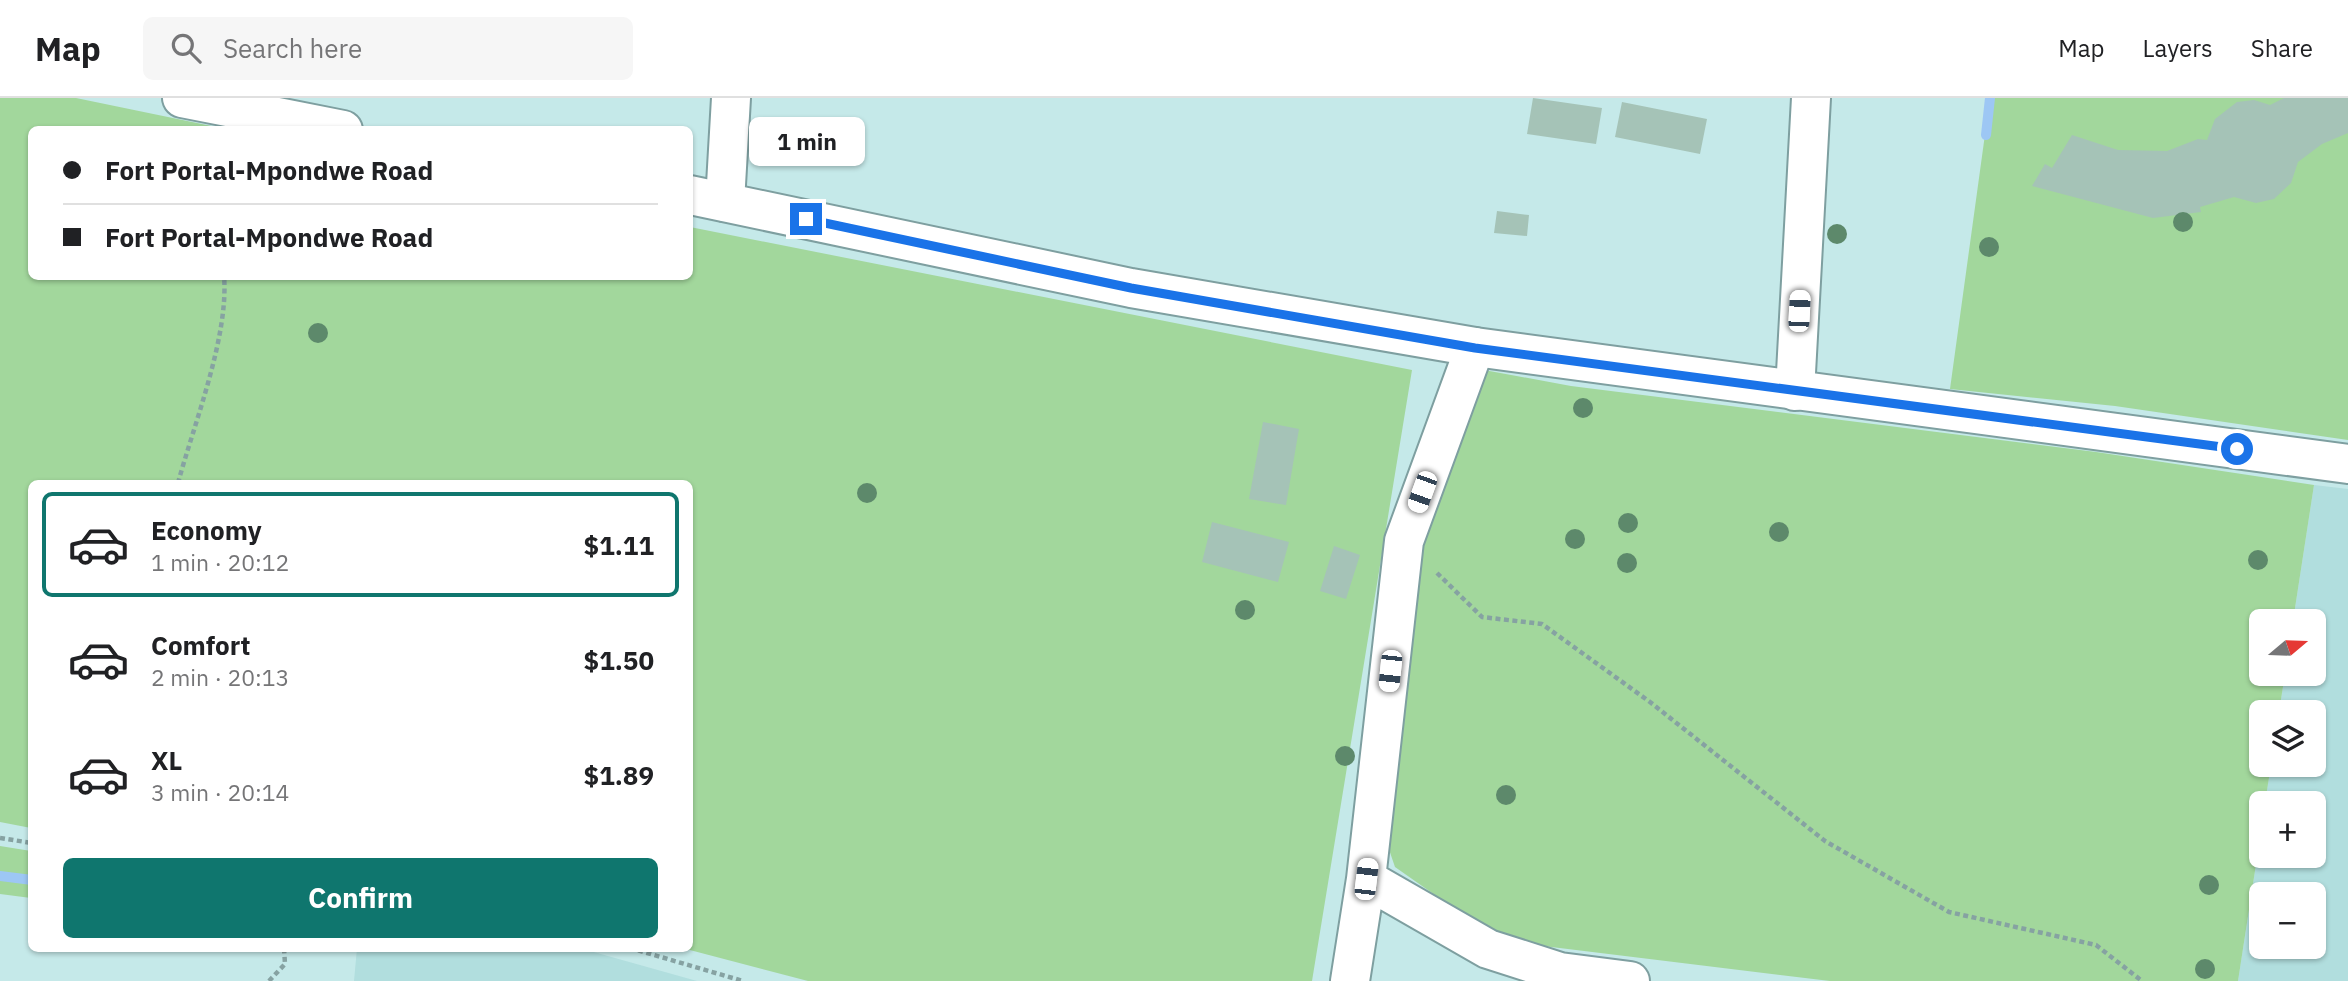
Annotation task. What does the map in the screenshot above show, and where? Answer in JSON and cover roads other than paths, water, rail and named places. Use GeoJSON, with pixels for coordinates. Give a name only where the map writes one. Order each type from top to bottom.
{"type":"FeatureCollection","features":[{"type":"Feature","properties":{"kind":"main road"},"geometry":{"type":"LineString","coordinates":[[182,98],[323,126]]}},
{"type":"Feature","properties":{"kind":"main road"},"geometry":{"type":"LineString","coordinates":[[731,98],[707,198],[1131,288],[1475,348],[2348,464]]}},
{"type":"Feature","properties":{"kind":"main road"},"geometry":{"type":"LineString","coordinates":[[1795,391],[1811,98]]}},
{"type":"Feature","properties":{"kind":"main road"},"geometry":{"type":"LineString","coordinates":[[1350,981],[1366,879],[1404,541],[1475,348]]}},
{"type":"Feature","properties":{"kind":"main road"},"geometry":{"type":"LineString","coordinates":[[1366,879],[1488,949],[1560,972],[1630,981]]}},
{"type":"Feature","properties":{"kind":"waterway"},"geometry":{"type":"LineString","coordinates":[[1986,135],[1990,98]]}},
{"type":"Feature","properties":{"kind":"waterway"},"geometry":{"type":"LineString","coordinates":[[0,876],[28,880]]}}]}
